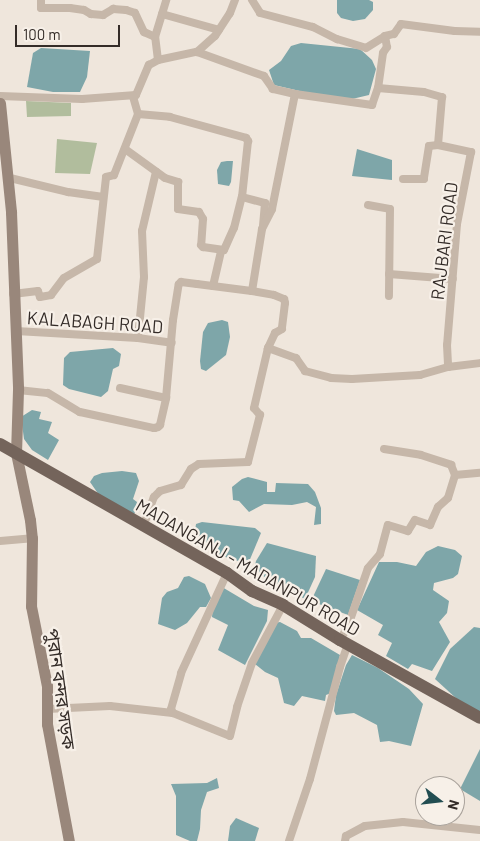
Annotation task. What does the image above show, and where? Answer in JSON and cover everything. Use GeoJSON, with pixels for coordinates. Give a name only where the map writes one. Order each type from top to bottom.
{"type":"FeatureCollection","features":[{"type":"Feature","properties":{"kind":"main road","name":"MADANGANJ - MADANPUR ROAD"},"geometry":{"type":"LineString","coordinates":[[0,444],[227,574],[252,591],[283,605],[344,642],[480,718]]}},
{"type":"Feature","properties":{"kind":"street"},"geometry":{"type":"LineString","coordinates":[[41,0],[41,8],[70,8],[84,10],[91,14],[103,15],[113,9],[135,13],[144,32],[155,38]]}},
{"type":"Feature","properties":{"kind":"street"},"geometry":{"type":"LineString","coordinates":[[158,60],[155,38],[166,0]]}},
{"type":"Feature","properties":{"kind":"street"},"geometry":{"type":"LineString","coordinates":[[197,52],[219,30],[230,13],[235,0]]}},
{"type":"Feature","properties":{"kind":"street"},"geometry":{"type":"LineString","coordinates":[[252,0],[260,13],[312,27],[337,39],[366,48],[385,36],[394,34],[401,24],[455,31],[480,32]]}},
{"type":"Feature","properties":{"kind":"street"},"geometry":{"type":"LineString","coordinates":[[162,14],[219,30]]}},
{"type":"Feature","properties":{"kind":"street"},"geometry":{"type":"LineString","coordinates":[[0,96],[82,99],[133,96],[138,93],[147,68],[158,60],[197,52],[264,76],[273,89],[372,105],[378,88],[383,53],[387,47],[385,36]]}},
{"type":"Feature","properties":{"kind":"street"},"geometry":{"type":"LineString","coordinates":[[378,88],[424,92],[442,97],[438,146],[429,146],[424,179],[403,179]]}},
{"type":"Feature","properties":{"kind":"street"},"geometry":{"type":"LineString","coordinates":[[262,229],[272,209],[295,94]]}},
{"type":"Feature","properties":{"kind":"street"},"geometry":{"type":"LineString","coordinates":[[13,294],[38,292],[40,297],[48,297],[52,295],[64,278],[94,262],[100,242],[102,197],[106,177],[114,175],[138,114],[133,96]]}},
{"type":"Feature","properties":{"kind":"street","name":"পুরান বন্দর সড়ক"},"geometry":{"type":"LineString","coordinates":[[0,104],[10,178],[13,294],[16,331],[15,363],[18,390],[16,453],[32,538],[31,606],[44,662],[50,740],[69,841]]}},
{"type":"Feature","properties":{"kind":"street"},"geometry":{"type":"LineString","coordinates":[[138,114],[170,117],[246,138],[248,141],[242,197],[234,228],[226,247],[221,251],[213,286]]}},
{"type":"Feature","properties":{"kind":"street","name":"RAJBARI ROAD"},"geometry":{"type":"LineString","coordinates":[[438,146],[471,152],[458,224],[448,367]]}},
{"type":"Feature","properties":{"kind":"street"},"geometry":{"type":"LineString","coordinates":[[125,149],[156,172],[178,182],[178,208],[201,214],[204,221],[202,246],[221,251]]}},
{"type":"Feature","properties":{"kind":"street"},"geometry":{"type":"LineString","coordinates":[[138,338],[144,277],[142,231],[156,172]]}},
{"type":"Feature","properties":{"kind":"street"},"geometry":{"type":"LineString","coordinates":[[10,178],[68,192],[102,197]]}},
{"type":"Feature","properties":{"kind":"street"},"geometry":{"type":"LineString","coordinates":[[242,197],[265,203],[252,291]]}},
{"type":"Feature","properties":{"kind":"street"},"geometry":{"type":"LineString","coordinates":[[368,205],[390,209],[389,296]]}},
{"type":"Feature","properties":{"kind":"street"},"geometry":{"type":"LineString","coordinates":[[389,274],[453,279]]}},
{"type":"Feature","properties":{"kind":"street"},"geometry":{"type":"LineString","coordinates":[[18,390],[48,393],[80,412],[154,428],[160,425],[166,398],[179,284],[181,282],[252,291],[284,299],[282,329],[275,333],[268,348],[254,408],[260,415],[248,462],[199,464],[192,469],[180,485],[160,492],[154,498],[142,527]]}},
{"type":"Feature","properties":{"kind":"street","name":"KALABAGH ROAD"},"geometry":{"type":"LineString","coordinates":[[16,331],[138,338],[172,343]]}},
{"type":"Feature","properties":{"kind":"street"},"geometry":{"type":"LineString","coordinates":[[268,348],[296,358],[305,371],[325,377],[352,379],[420,375],[448,367],[480,363]]}},
{"type":"Feature","properties":{"kind":"street"},"geometry":{"type":"LineString","coordinates":[[120,388],[166,398]]}},
{"type":"Feature","properties":{"kind":"street"},"geometry":{"type":"LineString","coordinates":[[290,841],[310,779],[340,667],[348,626],[368,568],[380,554],[388,525],[408,531],[413,520],[430,525],[438,507],[448,498],[454,476],[452,465],[421,455],[384,449]]}},
{"type":"Feature","properties":{"kind":"street"},"geometry":{"type":"LineString","coordinates":[[454,476],[480,473]]}},
{"type":"Feature","properties":{"kind":"street"},"geometry":{"type":"LineString","coordinates":[[0,542],[32,538]]}},
{"type":"Feature","properties":{"kind":"street"},"geometry":{"type":"LineString","coordinates":[[173,713],[171,709],[181,673],[227,574]]}},
{"type":"Feature","properties":{"kind":"street"},"geometry":{"type":"LineString","coordinates":[[47,709],[110,706],[173,713],[230,736],[236,707],[252,663],[283,605]]}},
{"type":"Feature","properties":{"kind":"street"},"geometry":{"type":"LineString","coordinates":[[345,841],[346,836],[364,826],[403,822],[480,830]]}},
{"type":"Feature","properties":{"kind":"green space"},"geometry":{"type":"Polygon","coordinates":[[[26,101],[71,103],[71,116],[27,117],[26,101]]]}},
{"type":"Feature","properties":{"kind":"green space"},"geometry":{"type":"Polygon","coordinates":[[[57,139],[97,143],[90,174],[55,173],[57,139]]]}},
{"type":"Feature","properties":{"kind":"water"},"geometry":{"type":"Polygon","coordinates":[[[337,0],[369,0],[373,2],[373,10],[365,19],[353,21],[341,18],[337,13],[337,0]]]}},
{"type":"Feature","properties":{"kind":"water"},"geometry":{"type":"Polygon","coordinates":[[[301,43],[360,49],[372,60],[376,69],[369,95],[352,99],[304,92],[274,85],[269,70],[281,61],[291,46],[301,43]]]}},
{"type":"Feature","properties":{"kind":"water"},"geometry":{"type":"Polygon","coordinates":[[[41,48],[90,51],[87,77],[80,92],[53,92],[27,87],[33,53],[41,48]]]}},
{"type":"Feature","properties":{"kind":"water"},"geometry":{"type":"Polygon","coordinates":[[[357,149],[392,160],[392,180],[352,176],[357,149]]]}},
{"type":"Feature","properties":{"kind":"water"},"geometry":{"type":"Polygon","coordinates":[[[233,161],[229,186],[218,184],[217,170],[221,162],[233,161]]]}},
{"type":"Feature","properties":{"kind":"water"},"geometry":{"type":"Polygon","coordinates":[[[222,320],[228,322],[230,337],[226,355],[206,371],[201,369],[200,361],[203,332],[208,323],[222,320]]]}},
{"type":"Feature","properties":{"kind":"water"},"geometry":{"type":"Polygon","coordinates":[[[113,348],[121,354],[119,366],[113,369],[108,391],[101,397],[69,389],[63,385],[64,358],[70,352],[113,348]]]}},
{"type":"Feature","properties":{"kind":"water"},"geometry":{"type":"Polygon","coordinates":[[[32,410],[41,412],[39,419],[52,422],[48,433],[59,440],[48,460],[32,450],[24,439],[21,417],[32,410]]]}},
{"type":"Feature","properties":{"kind":"water"},"geometry":{"type":"Polygon","coordinates":[[[122,471],[136,473],[139,481],[133,499],[137,502],[134,516],[99,495],[90,482],[94,476],[102,473],[122,471]]]}},
{"type":"Feature","properties":{"kind":"water"},"geometry":{"type":"Polygon","coordinates":[[[248,477],[267,482],[267,492],[275,492],[276,483],[308,484],[315,492],[321,508],[321,524],[314,525],[316,507],[307,502],[292,505],[264,504],[249,512],[239,501],[233,500],[232,487],[248,477]]]}},
{"type":"Feature","properties":{"kind":"water"},"geometry":{"type":"Polygon","coordinates":[[[202,522],[255,528],[261,533],[248,564],[222,556],[194,538],[196,524],[202,522]]]}},
{"type":"Feature","properties":{"kind":"water"},"geometry":{"type":"Polygon","coordinates":[[[267,543],[316,556],[315,577],[305,599],[271,582],[254,569],[256,561],[267,543]]]}},
{"type":"Feature","properties":{"kind":"water"},"geometry":{"type":"Polygon","coordinates":[[[438,546],[455,550],[462,556],[458,574],[453,578],[434,583],[433,590],[449,601],[447,613],[439,622],[450,642],[432,671],[412,664],[408,669],[386,656],[392,643],[378,635],[383,625],[357,610],[379,562],[397,562],[416,566],[426,552],[438,546]]]}},
{"type":"Feature","properties":{"kind":"water"},"geometry":{"type":"Polygon","coordinates":[[[326,569],[360,580],[348,615],[311,601],[326,569]]]}},
{"type":"Feature","properties":{"kind":"water"},"geometry":{"type":"Polygon","coordinates":[[[189,576],[205,584],[211,598],[206,607],[200,607],[187,623],[175,630],[158,624],[162,598],[167,592],[178,588],[184,577],[189,576]]]}},
{"type":"Feature","properties":{"kind":"water"},"geometry":{"type":"Polygon","coordinates":[[[222,587],[254,606],[268,610],[267,621],[245,665],[218,650],[228,625],[212,617],[213,604],[222,587]]]}},
{"type":"Feature","properties":{"kind":"water"},"geometry":{"type":"Polygon","coordinates":[[[280,622],[297,631],[301,638],[311,638],[340,655],[331,693],[326,695],[325,701],[302,696],[294,706],[284,703],[278,678],[265,672],[255,664],[275,623],[280,622]]]}},
{"type":"Feature","properties":{"kind":"water"},"geometry":{"type":"Polygon","coordinates":[[[474,627],[480,628],[480,714],[458,700],[435,679],[450,649],[474,627]]]}},
{"type":"Feature","properties":{"kind":"water"},"geometry":{"type":"Polygon","coordinates":[[[352,655],[378,668],[409,689],[423,704],[411,746],[389,741],[380,742],[377,725],[354,713],[336,715],[334,711],[336,695],[346,665],[352,655]]]}},
{"type":"Feature","properties":{"kind":"water"},"geometry":{"type":"Polygon","coordinates":[[[480,749],[480,801],[465,792],[465,779],[480,749]]]}},
{"type":"Feature","properties":{"kind":"water"},"geometry":{"type":"Polygon","coordinates":[[[217,778],[219,788],[207,792],[201,810],[197,841],[190,841],[176,835],[176,796],[171,784],[207,783],[217,778]]]}},
{"type":"Feature","properties":{"kind":"water"},"geometry":{"type":"Polygon","coordinates":[[[236,818],[259,828],[255,841],[228,841],[230,826],[236,818]]]}}]}
